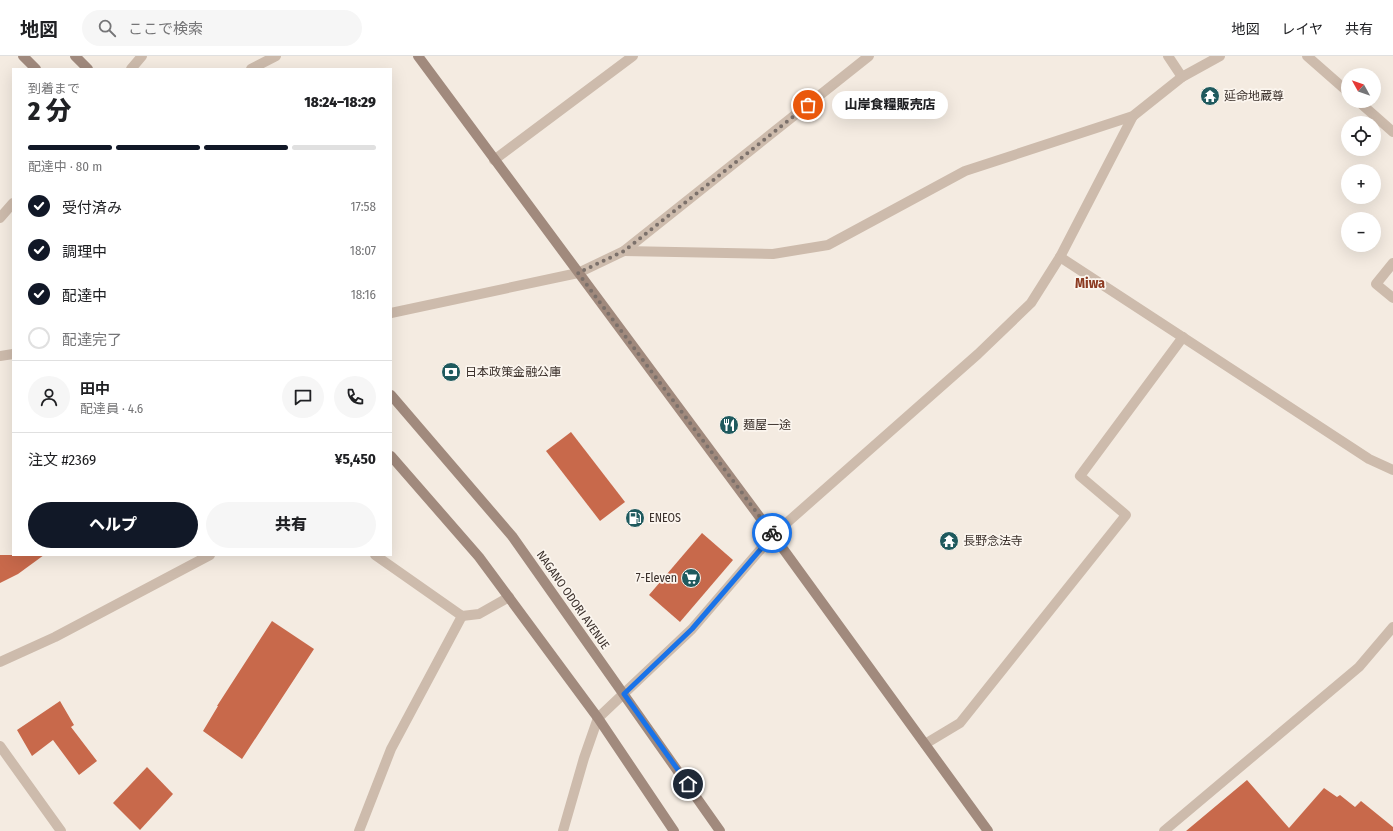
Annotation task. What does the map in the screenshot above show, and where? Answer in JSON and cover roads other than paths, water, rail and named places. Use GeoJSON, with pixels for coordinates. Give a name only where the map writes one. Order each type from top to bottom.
{"type":"FeatureCollection","features":[{"type":"Feature","properties":{"kind":"street"},"geometry":{"type":"LineString","coordinates":[[24,56],[35,68]]}},
{"type":"Feature","properties":{"kind":"street"},"geometry":{"type":"LineString","coordinates":[[75,56],[87,68]]}},
{"type":"Feature","properties":{"kind":"street"},"geometry":{"type":"LineString","coordinates":[[132,68],[142,56]]}},
{"type":"Feature","properties":{"kind":"street"},"geometry":{"type":"LineString","coordinates":[[253,68],[276,56]]}},
{"type":"Feature","properties":{"kind":"street"},"geometry":{"type":"LineString","coordinates":[[418,56],[773,535],[988,831]]}},
{"type":"Feature","properties":{"kind":"street"},"geometry":{"type":"LineString","coordinates":[[494,160],[634,56]]}},
{"type":"Feature","properties":{"kind":"street"},"geometry":{"type":"LineString","coordinates":[[392,313],[578,273],[624,251],[869,56]]}},
{"type":"Feature","properties":{"kind":"street"},"geometry":{"type":"LineString","coordinates":[[1168,56],[1182,77]]}},
{"type":"Feature","properties":{"kind":"street"},"geometry":{"type":"LineString","coordinates":[[624,251],[774,254],[828,245],[965,171],[1133,116],[1182,77],[1220,56]]}},
{"type":"Feature","properties":{"kind":"street"},"geometry":{"type":"LineString","coordinates":[[1307,56],[1341,86]]}},
{"type":"Feature","properties":{"kind":"street"},"geometry":{"type":"LineString","coordinates":[[1366,108],[1393,132]]}},
{"type":"Feature","properties":{"kind":"street"},"geometry":{"type":"LineString","coordinates":[[563,831],[584,758],[598,718],[692,629],[773,535],[978,354],[1030,303],[1060,257],[1133,116]]}},
{"type":"Feature","properties":{"kind":"street"},"geometry":{"type":"LineString","coordinates":[[0,218],[12,204]]}},
{"type":"Feature","properties":{"kind":"street"},"geometry":{"type":"LineString","coordinates":[[1060,257],[1369,458],[1393,470]]}},
{"type":"Feature","properties":{"kind":"street"},"geometry":{"type":"LineString","coordinates":[[1393,263],[1376,284],[1393,298]]}},
{"type":"Feature","properties":{"kind":"street"},"geometry":{"type":"LineString","coordinates":[[925,744],[960,723],[1126,515],[1080,476],[1183,337]]}},
{"type":"Feature","properties":{"kind":"street"},"geometry":{"type":"LineString","coordinates":[[0,356],[12,354]]}},
{"type":"Feature","properties":{"kind":"street","name":"NAGANO ODORI AVENUE"},"geometry":{"type":"LineString","coordinates":[[392,396],[512,536],[720,831]]}},
{"type":"Feature","properties":{"kind":"street"},"geometry":{"type":"LineString","coordinates":[[392,457],[479,557],[598,718],[674,831]]}},
{"type":"Feature","properties":{"kind":"street"},"geometry":{"type":"LineString","coordinates":[[0,662],[54,637],[208,556]]}},
{"type":"Feature","properties":{"kind":"street"},"geometry":{"type":"LineString","coordinates":[[376,556],[462,616],[479,614],[509,597]]}},
{"type":"Feature","properties":{"kind":"street"},"geometry":{"type":"LineString","coordinates":[[359,831],[391,749],[462,616]]}},
{"type":"Feature","properties":{"kind":"street"},"geometry":{"type":"LineString","coordinates":[[1164,831],[1359,667],[1393,627]]}},
{"type":"Feature","properties":{"kind":"street"},"geometry":{"type":"LineString","coordinates":[[0,746],[61,831]]}},
{"type":"Feature","properties":{"kind":"place","name":"延命地蔵尊"},"geometry":{"type":"Point","coordinates":[1210,96]}},
{"type":"Feature","properties":{"kind":"place","name":"山岸食糧販売店"},"geometry":{"type":"Point","coordinates":[808,105]}},
{"type":"Feature","properties":{"kind":"place","name":"日本政策金融公庫"},"geometry":{"type":"Point","coordinates":[451,372]}},
{"type":"Feature","properties":{"kind":"place","name":"麺屋一途"},"geometry":{"type":"Point","coordinates":[729,425]}},
{"type":"Feature","properties":{"kind":"place","name":"ENEOS"},"geometry":{"type":"Point","coordinates":[635,518]}},
{"type":"Feature","properties":{"kind":"place","name":"長野念法寺"},"geometry":{"type":"Point","coordinates":[949,541]}},
{"type":"Feature","properties":{"kind":"place","name":"7-Eleven"},"geometry":{"type":"Point","coordinates":[691,578]}},
{"type":"Feature","properties":{"kind":"district","name":"Miwa"},"geometry":{"type":"Point","coordinates":[1090,283]}}]}
